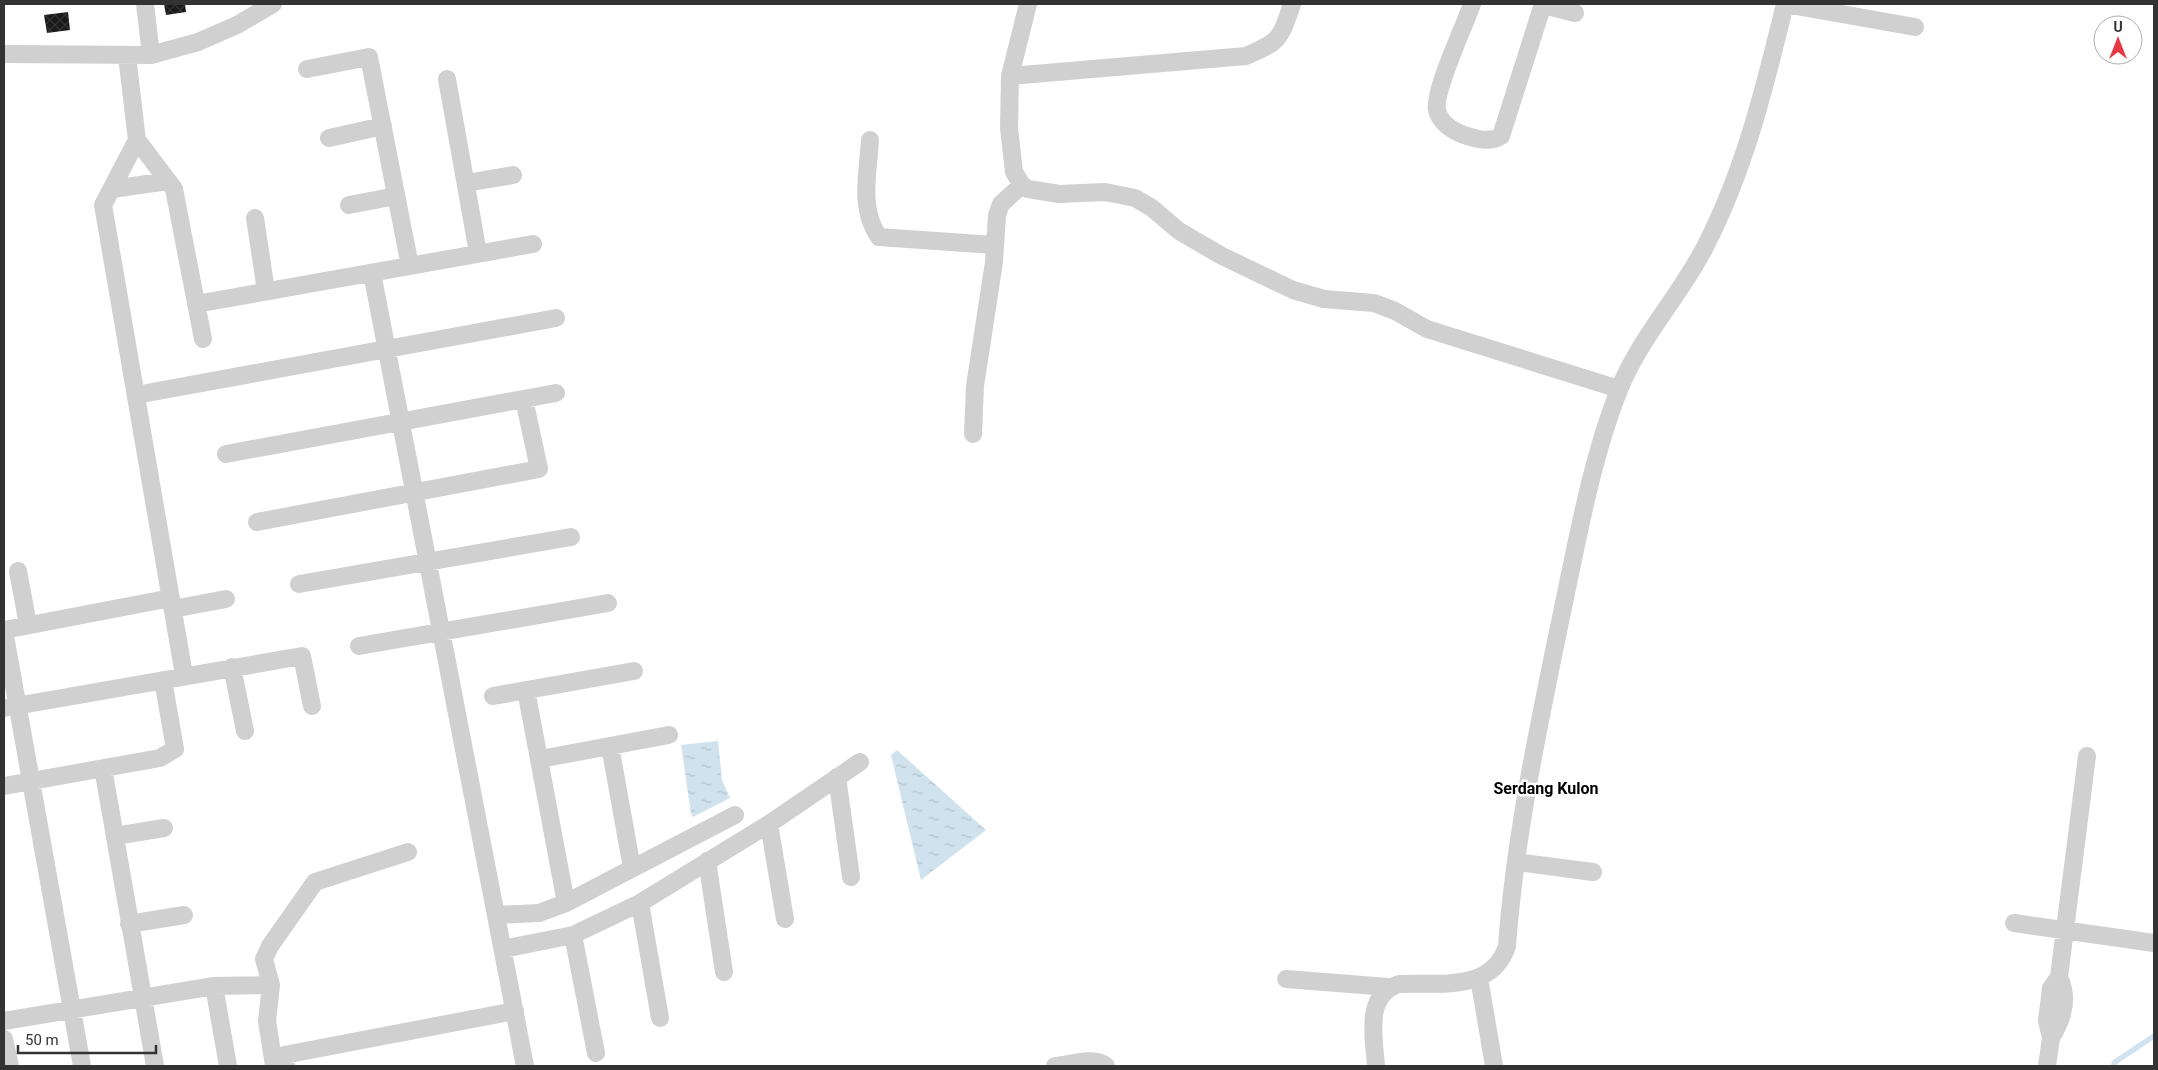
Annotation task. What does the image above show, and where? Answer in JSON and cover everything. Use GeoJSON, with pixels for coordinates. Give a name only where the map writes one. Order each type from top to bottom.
{"type":"FeatureCollection","features":[{"type":"Feature","properties":{"kind":"street"},"geometry":{"type":"LineString","coordinates":[[145,4],[151,55]]}},
{"type":"Feature","properties":{"kind":"street"},"geometry":{"type":"LineString","coordinates":[[4,54],[151,55],[198,42],[238,25],[273,4]]}},
{"type":"Feature","properties":{"kind":"street"},"geometry":{"type":"LineString","coordinates":[[1028,4],[1010,76],[1009,128],[1012,161],[1022,185],[1037,192],[1105,192],[1135,198],[1152,208],[1180,231],[1222,256],[1293,290],[1324,299],[1374,304],[1395,311],[1427,329],[1619,389]]}},
{"type":"Feature","properties":{"kind":"street"},"geometry":{"type":"LineString","coordinates":[[1010,76],[1246,56],[1275,42],[1283,29],[1292,4]]}},
{"type":"Feature","properties":{"kind":"street"},"geometry":{"type":"LineString","coordinates":[[1472,4],[1439,92],[1437,109],[1439,116],[1452,131],[1488,140],[1501,136],[1543,4],[1575,13]]}},
{"type":"Feature","properties":{"kind":"street"},"geometry":{"type":"LineString","coordinates":[[1286,979],[1388,987],[1399,984],[1470,981],[1479,978],[1498,966],[1507,946],[1516,862],[1544,701],[1594,471],[1619,389],[1647,337],[1706,246],[1745,155],[1785,4],[1915,27]]}},
{"type":"Feature","properties":{"kind":"street"},"geometry":{"type":"LineString","coordinates":[[127,56],[137,140],[174,189],[203,339]]}},
{"type":"Feature","properties":{"kind":"street"},"geometry":{"type":"LineString","coordinates":[[307,69],[369,57],[410,266]]}},
{"type":"Feature","properties":{"kind":"street"},"geometry":{"type":"LineString","coordinates":[[447,79],[478,253]]}},
{"type":"Feature","properties":{"kind":"street"},"geometry":{"type":"LineString","coordinates":[[329,138],[383,126]]}},
{"type":"Feature","properties":{"kind":"street"},"geometry":{"type":"LineString","coordinates":[[137,140],[103,205],[184,675]]}},
{"type":"Feature","properties":{"kind":"street"},"geometry":{"type":"LineString","coordinates":[[870,140],[867,206],[871,226],[879,237],[994,245]]}},
{"type":"Feature","properties":{"kind":"street"},"geometry":{"type":"LineString","coordinates":[[466,183],[513,175]]}},
{"type":"Feature","properties":{"kind":"street"},"geometry":{"type":"LineString","coordinates":[[112,189],[168,181]]}},
{"type":"Feature","properties":{"kind":"street"},"geometry":{"type":"LineString","coordinates":[[973,434],[975,386],[994,262],[997,215],[1000,204],[1022,185]]}},
{"type":"Feature","properties":{"kind":"street"},"geometry":{"type":"LineString","coordinates":[[349,205],[396,196]]}},
{"type":"Feature","properties":{"kind":"street"},"geometry":{"type":"LineString","coordinates":[[255,218],[266,291]]}},
{"type":"Feature","properties":{"kind":"street"},"geometry":{"type":"LineString","coordinates":[[196,304],[533,244]]}},
{"type":"Feature","properties":{"kind":"street"},"geometry":{"type":"LineString","coordinates":[[372,272],[525,1066]]}},
{"type":"Feature","properties":{"kind":"street"},"geometry":{"type":"LineString","coordinates":[[136,395],[556,318]]}},
{"type":"Feature","properties":{"kind":"street"},"geometry":{"type":"LineString","coordinates":[[226,454],[556,393]]}},
{"type":"Feature","properties":{"kind":"street"},"geometry":{"type":"LineString","coordinates":[[258,522],[539,469],[524,399]]}},
{"type":"Feature","properties":{"kind":"street"},"geometry":{"type":"LineString","coordinates":[[299,584],[571,537]]}},
{"type":"Feature","properties":{"kind":"street"},"geometry":{"type":"LineString","coordinates":[[18,571],[28,625]]}},
{"type":"Feature","properties":{"kind":"street"},"geometry":{"type":"LineString","coordinates":[[82,1066],[31,781],[11,707],[4,630],[172,603],[226,599]]}},
{"type":"Feature","properties":{"kind":"street"},"geometry":{"type":"LineString","coordinates":[[359,646],[608,603]]}},
{"type":"Feature","properties":{"kind":"street"},"geometry":{"type":"LineString","coordinates":[[11,707],[184,675],[302,656],[312,706]]}},
{"type":"Feature","properties":{"kind":"street"},"geometry":{"type":"LineString","coordinates":[[232,667],[245,731]]}},
{"type":"Feature","properties":{"kind":"street"},"geometry":{"type":"LineString","coordinates":[[493,696],[634,670]]}},
{"type":"Feature","properties":{"kind":"street"},"geometry":{"type":"LineString","coordinates":[[4,786],[160,758],[175,749],[162,680]]}},
{"type":"Feature","properties":{"kind":"street"},"geometry":{"type":"LineString","coordinates":[[526,690],[566,903]]}},
{"type":"Feature","properties":{"kind":"street"},"geometry":{"type":"LineString","coordinates":[[540,759],[669,735]]}},
{"type":"Feature","properties":{"kind":"street"},"geometry":{"type":"LineString","coordinates":[[610,746],[632,868]]}},
{"type":"Feature","properties":{"kind":"street"},"geometry":{"type":"LineString","coordinates":[[2047,1066],[2051,1038],[2061,1021],[2065,990],[2059,977],[2087,756]]}},
{"type":"Feature","properties":{"kind":"street"},"geometry":{"type":"LineString","coordinates":[[502,949],[573,935],[640,903],[768,824],[860,762]]}},
{"type":"Feature","properties":{"kind":"street"},"geometry":{"type":"LineString","coordinates":[[103,768],[155,1066]]}},
{"type":"Feature","properties":{"kind":"street"},"geometry":{"type":"LineString","coordinates":[[837,777],[851,877]]}},
{"type":"Feature","properties":{"kind":"street"},"geometry":{"type":"LineString","coordinates":[[496,915],[539,913],[566,903],[734,815]]}},
{"type":"Feature","properties":{"kind":"street"},"geometry":{"type":"LineString","coordinates":[[768,824],[785,919]]}},
{"type":"Feature","properties":{"kind":"street"},"geometry":{"type":"LineString","coordinates":[[115,836],[164,828]]}},
{"type":"Feature","properties":{"kind":"street"},"geometry":{"type":"LineString","coordinates":[[274,1066],[267,1021],[271,985],[264,959],[270,946],[315,882],[408,852]]}},
{"type":"Feature","properties":{"kind":"street"},"geometry":{"type":"LineString","coordinates":[[707,862],[724,972]]}},
{"type":"Feature","properties":{"kind":"street"},"geometry":{"type":"LineString","coordinates":[[1516,862],[1593,872]]}},
{"type":"Feature","properties":{"kind":"street"},"geometry":{"type":"LineString","coordinates":[[640,903],[660,1018]]}},
{"type":"Feature","properties":{"kind":"street"},"geometry":{"type":"LineString","coordinates":[[129,924],[184,915]]}},
{"type":"Feature","properties":{"kind":"street"},"geometry":{"type":"LineString","coordinates":[[2014,923],[2154,943]]}},
{"type":"Feature","properties":{"kind":"street"},"geometry":{"type":"LineString","coordinates":[[573,935],[596,1053]]}},
{"type":"Feature","properties":{"kind":"street"},"geometry":{"type":"LineString","coordinates":[[1479,978],[1494,1066]]}},
{"type":"Feature","properties":{"kind":"street"},"geometry":{"type":"LineString","coordinates":[[4,1021],[214,986],[271,985]]}},
{"type":"Feature","properties":{"kind":"street"},"geometry":{"type":"LineString","coordinates":[[214,986],[228,1066]]}},
{"type":"Feature","properties":{"kind":"street"},"geometry":{"type":"LineString","coordinates":[[1376,1066],[1373,1026],[1375,1007],[1381,994],[1388,987]]}},
{"type":"Feature","properties":{"kind":"street"},"geometry":{"type":"LineString","coordinates":[[286,1066],[284,1054],[515,1011]]}},
{"type":"Feature","properties":{"kind":"street"},"geometry":{"type":"LineString","coordinates":[[4,1039],[10,1066]]}},
{"type":"Feature","properties":{"kind":"street"},"geometry":{"type":"LineString","coordinates":[[1055,1066],[1094,1061],[1102,1062],[1106,1066]]}},
{"type":"Feature","properties":{"kind":"water"},"geometry":{"type":"Polygon","coordinates":[[[718,741],[722,780],[730,798],[693,817],[681,745],[718,741]]]}},
{"type":"Feature","properties":{"kind":"water"},"geometry":{"type":"Polygon","coordinates":[[[897,750],[986,830],[921,880],[891,755],[897,750]]]}},
{"type":"Feature","properties":{"kind":"building"},"geometry":{"type":"Polygon","coordinates":[[[164,4],[185,4],[186,12],[166,15],[164,4]]]}},
{"type":"Feature","properties":{"kind":"building"},"geometry":{"type":"Polygon","coordinates":[[[68,12],[70,30],[47,33],[44,15],[68,12]]]}},
{"type":"Feature","properties":{"kind":"waterway"},"geometry":{"type":"LineString","coordinates":[[2113,1066],[2115,1062],[2154,1036]]}},
{"type":"Feature","properties":{"kind":"district","name":"Serdang Kulon"},"geometry":{"type":"Point","coordinates":[1546,788]}}]}
